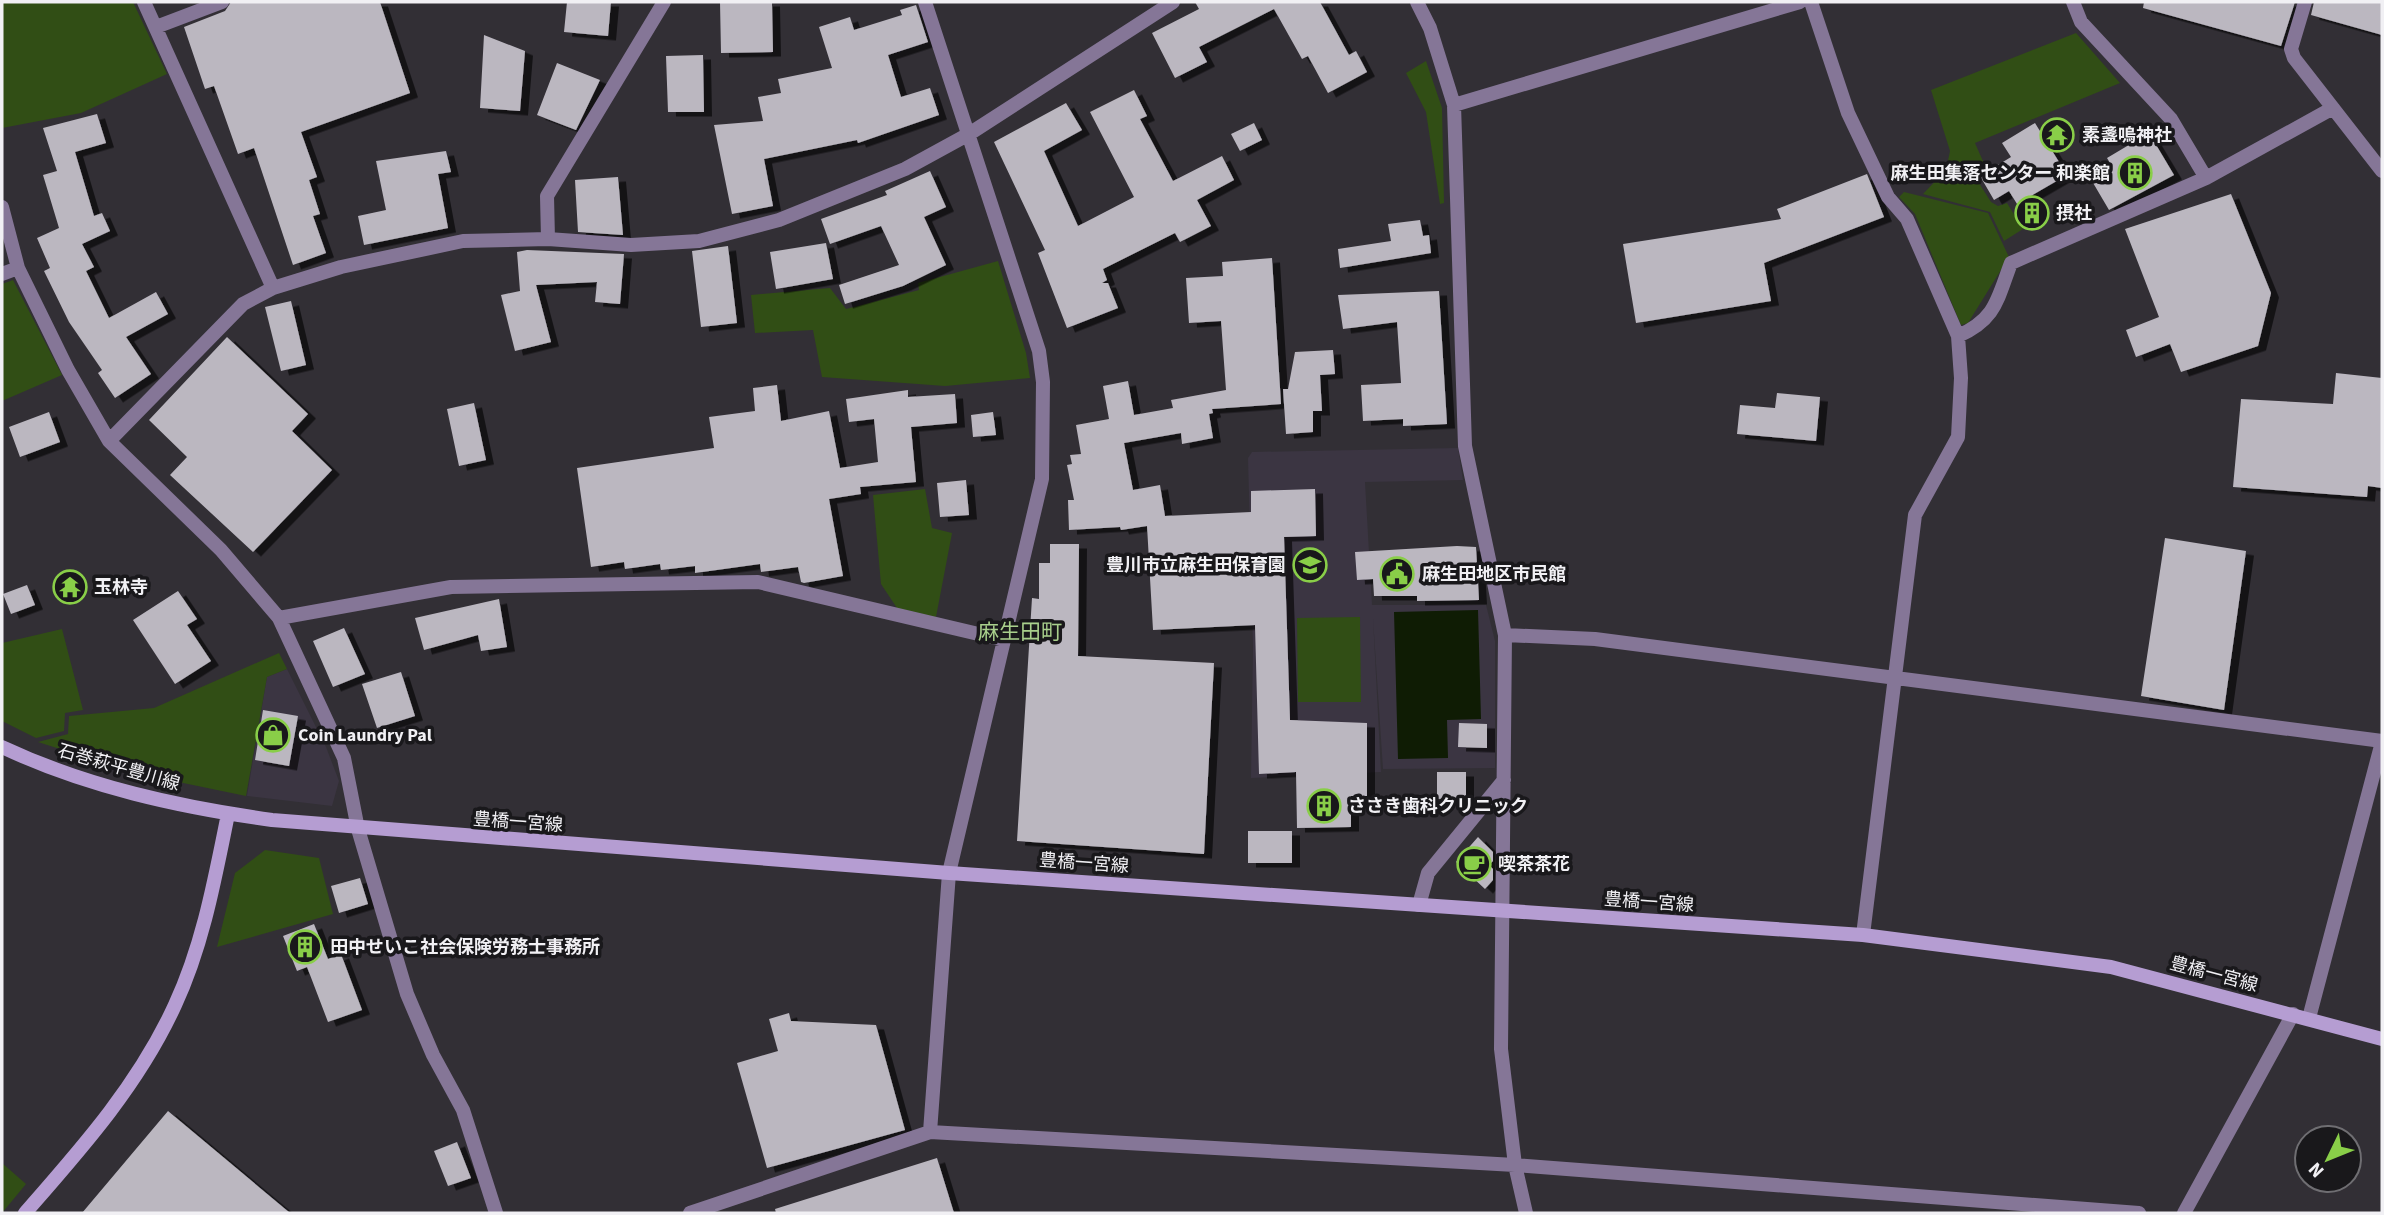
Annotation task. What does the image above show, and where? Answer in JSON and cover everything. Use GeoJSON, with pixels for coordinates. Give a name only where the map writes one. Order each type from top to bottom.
{"type":"FeatureCollection","features":[{"type":"Feature","properties":{"kind":"main road","name":"石巻萩平豊川線"},"geometry":{"type":"LineString","coordinates":[[2,747],[71,776],[228,814]]}},
{"type":"Feature","properties":{"kind":"main road","name":"豊橋一宮線"},"geometry":{"type":"LineString","coordinates":[[228,814],[358,829],[949,873],[1863,934],[2111,967],[2382,1039]]}},
{"type":"Feature","properties":{"kind":"main road"},"geometry":{"type":"LineString","coordinates":[[25,1213],[114,1108],[161,1034],[176,1003],[203,926],[228,814]]}},
{"type":"Feature","properties":{"kind":"street"},"geometry":{"type":"LineString","coordinates":[[144,2],[273,288]]}},
{"type":"Feature","properties":{"kind":"street"},"geometry":{"type":"LineString","coordinates":[[156,27],[222,2]]}},
{"type":"Feature","properties":{"kind":"street"},"geometry":{"type":"LineString","coordinates":[[548,239],[547,196],[664,2]]}},
{"type":"Feature","properties":{"kind":"street"},"geometry":{"type":"LineString","coordinates":[[925,2],[1039,351],[1043,382],[1042,479],[949,873],[930,1132]]}},
{"type":"Feature","properties":{"kind":"street"},"geometry":{"type":"LineString","coordinates":[[110,441],[243,303],[273,288],[341,267],[463,241],[548,239],[631,245],[699,241],[779,220],[905,169],[969,134],[1173,2]]}},
{"type":"Feature","properties":{"kind":"street"},"geometry":{"type":"LineString","coordinates":[[1417,2],[1430,28],[1454,105],[1465,446],[1505,635],[1501,1049],[1515,1165],[1526,1213]]}},
{"type":"Feature","properties":{"kind":"street"},"geometry":{"type":"LineString","coordinates":[[1454,105],[1800,2]]}},
{"type":"Feature","properties":{"kind":"street"},"geometry":{"type":"LineString","coordinates":[[1811,2],[1848,113],[1888,197],[1907,219],[1958,336],[1961,378],[1958,437],[1915,515],[1863,934]]}},
{"type":"Feature","properties":{"kind":"street"},"geometry":{"type":"LineString","coordinates":[[2073,2],[2081,22],[2171,119],[2206,178]]}},
{"type":"Feature","properties":{"kind":"street"},"geometry":{"type":"LineString","coordinates":[[2305,2],[2291,49],[2294,58],[2382,171]]}},
{"type":"Feature","properties":{"kind":"street"},"geometry":{"type":"LineString","coordinates":[[1958,336],[1976,328],[1992,314],[2011,263],[2206,178],[2333,108]]}},
{"type":"Feature","properties":{"kind":"street"},"geometry":{"type":"LineString","coordinates":[[2,207],[18,268],[68,370],[110,441],[221,550],[279,618],[344,758],[358,829],[407,994],[433,1055],[463,1110],[496,1213]]}},
{"type":"Feature","properties":{"kind":"street"},"geometry":{"type":"LineString","coordinates":[[2,274],[18,268]]}},
{"type":"Feature","properties":{"kind":"street"},"geometry":{"type":"LineString","coordinates":[[279,618],[451,587],[533,583],[758,582],[1004,640]]}},
{"type":"Feature","properties":{"kind":"street"},"geometry":{"type":"LineString","coordinates":[[1505,635],[1595,639],[1895,680],[2382,741],[2309,1018]]}},
{"type":"Feature","properties":{"kind":"street"},"geometry":{"type":"LineString","coordinates":[[1419,905],[1428,873],[1504,780]]}},
{"type":"Feature","properties":{"kind":"street"},"geometry":{"type":"LineString","coordinates":[[2184,1213],[2293,1014]]}},
{"type":"Feature","properties":{"kind":"street"},"geometry":{"type":"LineString","coordinates":[[690,1213],[735,1206],[930,1132],[1515,1165],[2139,1213]]}},
{"type":"Feature","properties":{"kind":"shaded area","name":"豊川市立麻生田保育園"},"geometry":{"type":"Polygon","coordinates":[[[1458,448],[1463,480],[1365,482],[1372,605],[1486,605],[1495,641],[1495,768],[1383,769],[1373,618],[1381,772],[1251,778],[1253,647],[1248,458],[1252,452],[1458,448]]]}},
{"type":"Feature","properties":{"kind":"shaded area"},"geometry":{"type":"Polygon","coordinates":[[[1478,610],[1481,719],[1447,720],[1448,758],[1398,759],[1394,612],[1478,610]]]}},
{"type":"Feature","properties":{"kind":"shaded area"},"geometry":{"type":"Polygon","coordinates":[[[287,669],[326,747],[339,781],[332,806],[247,796],[267,677],[287,669]]]}},
{"type":"Feature","properties":{"kind":"green space"},"geometry":{"type":"Polygon","coordinates":[[[2,2],[133,2],[167,74],[81,113],[2,128],[2,2]]]}},
{"type":"Feature","properties":{"kind":"green space"},"geometry":{"type":"Polygon","coordinates":[[[2076,33],[2120,83],[1975,143],[1986,168],[1978,175],[1977,180],[1991,202],[1998,206],[2007,203],[2023,229],[2004,241],[1990,212],[1923,194],[1946,170],[1950,151],[1931,90],[2076,33]]]}},
{"type":"Feature","properties":{"kind":"green space"},"geometry":{"type":"Polygon","coordinates":[[[1426,61],[1442,108],[1444,203],[1440,204],[1426,112],[1406,73],[1426,61]]]}},
{"type":"Feature","properties":{"kind":"green space"},"geometry":{"type":"Polygon","coordinates":[[[1904,192],[1988,213],[2009,257],[1968,323],[1961,325],[1915,214],[1899,197],[1904,192]]]}},
{"type":"Feature","properties":{"kind":"green space"},"geometry":{"type":"Polygon","coordinates":[[[998,261],[1026,353],[1030,378],[945,386],[822,377],[813,330],[755,333],[751,295],[830,288],[846,309],[919,290],[918,283],[998,261]]]}},
{"type":"Feature","properties":{"kind":"green space"},"geometry":{"type":"Polygon","coordinates":[[[13,280],[62,375],[2,401],[2,284],[13,280]]]}},
{"type":"Feature","properties":{"kind":"green space"},"geometry":{"type":"Polygon","coordinates":[[[925,489],[932,528],[952,533],[936,617],[897,608],[881,584],[873,495],[925,489]]]}},
{"type":"Feature","properties":{"kind":"green space"},"geometry":{"type":"Polygon","coordinates":[[[1360,617],[1361,702],[1298,702],[1297,618],[1360,617]]]}},
{"type":"Feature","properties":{"kind":"green space"},"geometry":{"type":"Polygon","coordinates":[[[62,629],[83,710],[65,713],[64,731],[36,738],[2,721],[2,643],[62,629]]]}},
{"type":"Feature","properties":{"kind":"green space"},"geometry":{"type":"Polygon","coordinates":[[[279,653],[287,669],[267,677],[246,796],[135,773],[38,742],[68,734],[69,716],[154,708],[279,653]]]}},
{"type":"Feature","properties":{"kind":"green space"},"geometry":{"type":"Polygon","coordinates":[[[265,850],[319,858],[333,914],[217,947],[235,873],[265,850]]]}},
{"type":"Feature","properties":{"kind":"green space"},"geometry":{"type":"Polygon","coordinates":[[[2,1163],[26,1184],[2,1213],[2,1163]]]}},
{"type":"Feature","properties":{"kind":"building"},"geometry":{"type":"Polygon","coordinates":[[[231,2],[380,2],[410,93],[301,132],[317,177],[309,180],[320,214],[313,216],[326,253],[293,265],[254,148],[238,154],[214,86],[205,89],[184,27],[225,11],[231,2]]]}},
{"type":"Feature","properties":{"kind":"building"},"geometry":{"type":"Polygon","coordinates":[[[567,2],[611,2],[608,36],[564,32],[567,2]]]}},
{"type":"Feature","properties":{"kind":"building"},"geometry":{"type":"Polygon","coordinates":[[[720,2],[772,2],[773,52],[721,53],[720,2]]]}},
{"type":"Feature","properties":{"kind":"building"},"geometry":{"type":"Polygon","coordinates":[[[1195,2],[1320,2],[1349,55],[1356,51],[1367,72],[1328,93],[1308,56],[1302,59],[1274,9],[1199,47],[1207,62],[1175,78],[1152,33],[1199,9],[1195,2]]]}},
{"type":"Feature","properties":{"kind":"building"},"geometry":{"type":"Polygon","coordinates":[[[2144,2],[2295,2],[2281,46],[2143,8],[2144,2]]]}},
{"type":"Feature","properties":{"kind":"building"},"geometry":{"type":"Polygon","coordinates":[[[2314,2],[2382,2],[2382,35],[2311,15],[2314,2]]]}},
{"type":"Feature","properties":{"kind":"building"},"geometry":{"type":"Polygon","coordinates":[[[916,5],[928,42],[888,55],[901,97],[930,88],[939,115],[858,143],[857,140],[764,159],[773,206],[732,214],[714,125],[763,121],[758,97],[781,93],[778,79],[832,68],[819,27],[850,17],[854,30],[902,15],[900,10],[916,5]]]}},
{"type":"Feature","properties":{"kind":"building"},"geometry":{"type":"Polygon","coordinates":[[[484,35],[525,51],[520,111],[480,108],[484,35]]]}},
{"type":"Feature","properties":{"kind":"building"},"geometry":{"type":"Polygon","coordinates":[[[703,55],[704,112],[668,112],[666,56],[703,55]]]}},
{"type":"Feature","properties":{"kind":"building"},"geometry":{"type":"Polygon","coordinates":[[[557,63],[600,80],[576,130],[537,115],[557,63]]]}},
{"type":"Feature","properties":{"kind":"building"},"geometry":{"type":"Polygon","coordinates":[[[1134,90],[1147,116],[1140,119],[1173,181],[1222,156],[1234,180],[1197,200],[1211,226],[1180,242],[1175,233],[1103,269],[1107,280],[1102,283],[1108,283],[1118,308],[1067,328],[1038,253],[1045,250],[994,142],[1066,103],[1082,130],[1044,151],[1078,226],[1134,197],[1090,112],[1134,90]]]}},
{"type":"Feature","properties":{"kind":"building"},"geometry":{"type":"Polygon","coordinates":[[[97,114],[106,143],[75,152],[94,216],[102,213],[110,231],[82,244],[94,267],[86,271],[109,318],[156,292],[168,314],[126,337],[151,374],[115,398],[98,373],[102,370],[69,322],[44,271],[50,268],[37,238],[59,228],[43,175],[57,171],[43,128],[97,114]]]}},
{"type":"Feature","properties":{"kind":"building"},"geometry":{"type":"Polygon","coordinates":[[[1254,123],[1262,140],[1240,151],[1231,134],[1254,123]]]}},
{"type":"Feature","properties":{"kind":"building"},"geometry":{"type":"Polygon","coordinates":[[[2035,123],[2067,175],[2017,204],[2009,191],[1994,200],[1980,176],[2011,157],[2002,143],[2035,123]]]}},
{"type":"Feature","properties":{"kind":"building","name":"麻生田集落センター 和楽館"},"geometry":{"type":"Polygon","coordinates":[[[2149,133],[2174,175],[2109,210],[2089,176],[2110,163],[2107,158],[2149,133]]]}},
{"type":"Feature","properties":{"kind":"building"},"geometry":{"type":"Polygon","coordinates":[[[446,151],[451,172],[438,174],[448,228],[364,245],[358,216],[386,210],[376,161],[446,151]]]}},
{"type":"Feature","properties":{"kind":"building"},"geometry":{"type":"Polygon","coordinates":[[[930,171],[946,207],[924,217],[946,265],[903,286],[845,304],[839,285],[899,265],[881,226],[830,244],[821,219],[887,195],[885,191],[930,171]]]}},
{"type":"Feature","properties":{"kind":"building"},"geometry":{"type":"Polygon","coordinates":[[[1867,174],[1884,217],[1764,263],[1771,301],[1636,323],[1623,244],[1781,219],[1777,209],[1867,174]]]}},
{"type":"Feature","properties":{"kind":"building"},"geometry":{"type":"Polygon","coordinates":[[[618,177],[623,235],[578,232],[575,180],[618,177]]]}},
{"type":"Feature","properties":{"kind":"building"},"geometry":{"type":"Polygon","coordinates":[[[2231,194],[2271,293],[2258,346],[2181,372],[2170,344],[2136,357],[2126,330],[2159,317],[2125,229],[2231,194]]]}},
{"type":"Feature","properties":{"kind":"building"},"geometry":{"type":"Polygon","coordinates":[[[1420,220],[1423,236],[1429,235],[1431,253],[1340,268],[1338,249],[1391,241],[1388,224],[1420,220]]]}},
{"type":"Feature","properties":{"kind":"building"},"geometry":{"type":"Polygon","coordinates":[[[826,243],[833,279],[776,289],[770,252],[826,243]]]}},
{"type":"Feature","properties":{"kind":"building"},"geometry":{"type":"Polygon","coordinates":[[[728,246],[737,323],[701,327],[692,251],[728,246]]]}},
{"type":"Feature","properties":{"kind":"building"},"geometry":{"type":"Polygon","coordinates":[[[527,250],[624,254],[620,304],[595,302],[597,282],[536,285],[551,342],[515,351],[501,295],[520,291],[517,252],[527,250]]]}},
{"type":"Feature","properties":{"kind":"building"},"geometry":{"type":"Polygon","coordinates":[[[1272,258],[1281,404],[1212,409],[1213,413],[1209,414],[1213,438],[1182,444],[1181,433],[1124,443],[1133,490],[1160,485],[1165,516],[1251,512],[1251,491],[1315,489],[1316,536],[1284,537],[1290,720],[1367,723],[1367,796],[1351,796],[1351,827],[1297,828],[1296,772],[1259,774],[1255,625],[1153,630],[1147,526],[1121,530],[1120,527],[1069,530],[1068,500],[1074,500],[1067,465],[1072,464],[1070,455],[1081,454],[1076,425],[1109,419],[1103,386],[1128,381],[1134,415],[1173,408],[1171,400],[1226,390],[1221,321],[1189,323],[1186,278],[1223,276],[1222,262],[1272,258]]]}},
{"type":"Feature","properties":{"kind":"building"},"geometry":{"type":"Polygon","coordinates":[[[1439,291],[1447,424],[1403,426],[1403,419],[1363,421],[1361,385],[1401,383],[1397,322],[1343,329],[1338,295],[1439,291]]]}},
{"type":"Feature","properties":{"kind":"building"},"geometry":{"type":"Polygon","coordinates":[[[291,301],[306,365],[281,371],[265,307],[291,301]]]}},
{"type":"Feature","properties":{"kind":"building"},"geometry":{"type":"Polygon","coordinates":[[[227,337],[308,414],[292,431],[332,470],[253,552],[170,475],[187,457],[149,420],[227,337]]]}},
{"type":"Feature","properties":{"kind":"building"},"geometry":{"type":"Polygon","coordinates":[[[1333,350],[1335,374],[1320,375],[1322,411],[1313,411],[1313,432],[1286,434],[1283,389],[1288,389],[1295,352],[1333,350]]]}},
{"type":"Feature","properties":{"kind":"building"},"geometry":{"type":"Polygon","coordinates":[[[2336,373],[2382,378],[2382,488],[2368,486],[2367,497],[2233,487],[2241,399],[2333,404],[2336,373]]]}},
{"type":"Feature","properties":{"kind":"building"},"geometry":{"type":"Polygon","coordinates":[[[777,385],[781,421],[829,411],[840,468],[878,462],[874,419],[849,422],[846,399],[908,390],[908,397],[955,394],[957,423],[911,427],[916,482],[860,487],[861,494],[829,499],[843,576],[804,583],[801,582],[798,567],[761,572],[760,564],[695,573],[695,566],[661,570],[660,564],[625,569],[624,562],[591,567],[577,468],[714,448],[709,417],[755,411],[753,388],[777,385]]]}},
{"type":"Feature","properties":{"kind":"building"},"geometry":{"type":"Polygon","coordinates":[[[1777,393],[1820,397],[1816,441],[1737,434],[1740,405],[1775,408],[1777,393]]]}},
{"type":"Feature","properties":{"kind":"building"},"geometry":{"type":"Polygon","coordinates":[[[474,403],[486,460],[459,466],[447,409],[474,403]]]}},
{"type":"Feature","properties":{"kind":"building"},"geometry":{"type":"Polygon","coordinates":[[[49,412],[60,442],[20,457],[9,427],[49,412]]]}},
{"type":"Feature","properties":{"kind":"building"},"geometry":{"type":"Polygon","coordinates":[[[993,412],[996,435],[973,437],[971,415],[993,412]]]}},
{"type":"Feature","properties":{"kind":"building"},"geometry":{"type":"Polygon","coordinates":[[[966,480],[969,515],[940,517],[937,483],[966,480]]]}},
{"type":"Feature","properties":{"kind":"building"},"geometry":{"type":"Polygon","coordinates":[[[2165,538],[2246,551],[2224,710],[2141,696],[2165,538]]]}},
{"type":"Feature","properties":{"kind":"building"},"geometry":{"type":"Polygon","coordinates":[[[1050,544],[1079,544],[1078,656],[1214,663],[1204,854],[1017,841],[1032,598],[1039,599],[1039,563],[1050,563],[1050,544]]]}},
{"type":"Feature","properties":{"kind":"building"},"geometry":{"type":"Polygon","coordinates":[[[1476,547],[1479,600],[1417,601],[1417,596],[1374,596],[1373,579],[1357,580],[1355,552],[1476,547]]]}},
{"type":"Feature","properties":{"kind":"building"},"geometry":{"type":"Polygon","coordinates":[[[27,585],[35,605],[11,614],[3,594],[27,585]]]}},
{"type":"Feature","properties":{"kind":"building"},"geometry":{"type":"Polygon","coordinates":[[[178,591],[197,619],[187,625],[211,661],[175,684],[133,620],[178,591]]]}},
{"type":"Feature","properties":{"kind":"building"},"geometry":{"type":"Polygon","coordinates":[[[499,599],[507,647],[481,651],[478,635],[424,650],[415,618],[499,599]]]}},
{"type":"Feature","properties":{"kind":"building"},"geometry":{"type":"Polygon","coordinates":[[[344,628],[365,674],[333,687],[313,641],[344,628]]]}},
{"type":"Feature","properties":{"kind":"building"},"geometry":{"type":"Polygon","coordinates":[[[401,672],[415,716],[377,728],[362,684],[401,672]]]}},
{"type":"Feature","properties":{"kind":"building"},"geometry":{"type":"Polygon","coordinates":[[[263,710],[298,716],[289,766],[255,760],[263,710]]]}},
{"type":"Feature","properties":{"kind":"building"},"geometry":{"type":"Polygon","coordinates":[[[1459,723],[1487,724],[1487,748],[1458,747],[1459,723]]]}},
{"type":"Feature","properties":{"kind":"building"},"geometry":{"type":"Polygon","coordinates":[[[1437,772],[1466,772],[1466,798],[1437,799],[1437,772]]]}},
{"type":"Feature","properties":{"kind":"building"},"geometry":{"type":"Polygon","coordinates":[[[1248,831],[1292,831],[1292,863],[1248,863],[1248,831]]]}},
{"type":"Feature","properties":{"kind":"building","name":"喫茶茶花"},"geometry":{"type":"Polygon","coordinates":[[[1478,837],[1493,852],[1493,861],[1489,865],[1493,869],[1493,880],[1485,889],[1456,862],[1478,837]]]}},
{"type":"Feature","properties":{"kind":"building"},"geometry":{"type":"Polygon","coordinates":[[[360,878],[368,904],[339,913],[331,886],[360,878]]]}},
{"type":"Feature","properties":{"kind":"building"},"geometry":{"type":"Polygon","coordinates":[[[314,924],[328,959],[341,954],[362,1010],[328,1022],[307,967],[297,971],[283,936],[314,924]]]}},
{"type":"Feature","properties":{"kind":"building"},"geometry":{"type":"Polygon","coordinates":[[[789,1013],[791,1021],[876,1025],[905,1130],[767,1168],[737,1063],[778,1051],[769,1019],[789,1013]]]}},
{"type":"Feature","properties":{"kind":"building"},"geometry":{"type":"Polygon","coordinates":[[[168,1111],[290,1213],[82,1213],[168,1111]]]}},
{"type":"Feature","properties":{"kind":"building"},"geometry":{"type":"Polygon","coordinates":[[[457,1142],[471,1178],[448,1186],[434,1151],[457,1142]]]}},
{"type":"Feature","properties":{"kind":"building"},"geometry":{"type":"Polygon","coordinates":[[[937,1158],[954,1213],[776,1213],[775,1209],[937,1158]]]}},
{"type":"Feature","properties":{"kind":"place","name":"素盞嗚神社"},"geometry":{"type":"Point","coordinates":[2057,135]}},
{"type":"Feature","properties":{"kind":"place","name":"麻生田集落センター 和楽館"},"geometry":{"type":"Point","coordinates":[2135,173]}},
{"type":"Feature","properties":{"kind":"place","name":"摂社"},"geometry":{"type":"Point","coordinates":[2032,213]}},
{"type":"Feature","properties":{"kind":"place","name":"豊川市立麻生田保育園"},"geometry":{"type":"Point","coordinates":[1310,565]}},
{"type":"Feature","properties":{"kind":"place","name":"麻生田地区市民館"},"geometry":{"type":"Point","coordinates":[1397,574]}},
{"type":"Feature","properties":{"kind":"place","name":"玉林寺"},"geometry":{"type":"Point","coordinates":[70,587]}},
{"type":"Feature","properties":{"kind":"place","name":"Coin Laundry Pal"},"geometry":{"type":"Point","coordinates":[273,735]}},
{"type":"Feature","properties":{"kind":"place","name":"ささき歯科クリニック"},"geometry":{"type":"Point","coordinates":[1324,806]}},
{"type":"Feature","properties":{"kind":"place","name":"喫茶茶花"},"geometry":{"type":"Point","coordinates":[1474,864]}},
{"type":"Feature","properties":{"kind":"place","name":"田中せいこ社会保険労務士事務所"},"geometry":{"type":"Point","coordinates":[305,947]}},
{"type":"Feature","properties":{"kind":"district","name":"麻生田町"},"geometry":{"type":"Point","coordinates":[1020,632]}}]}
